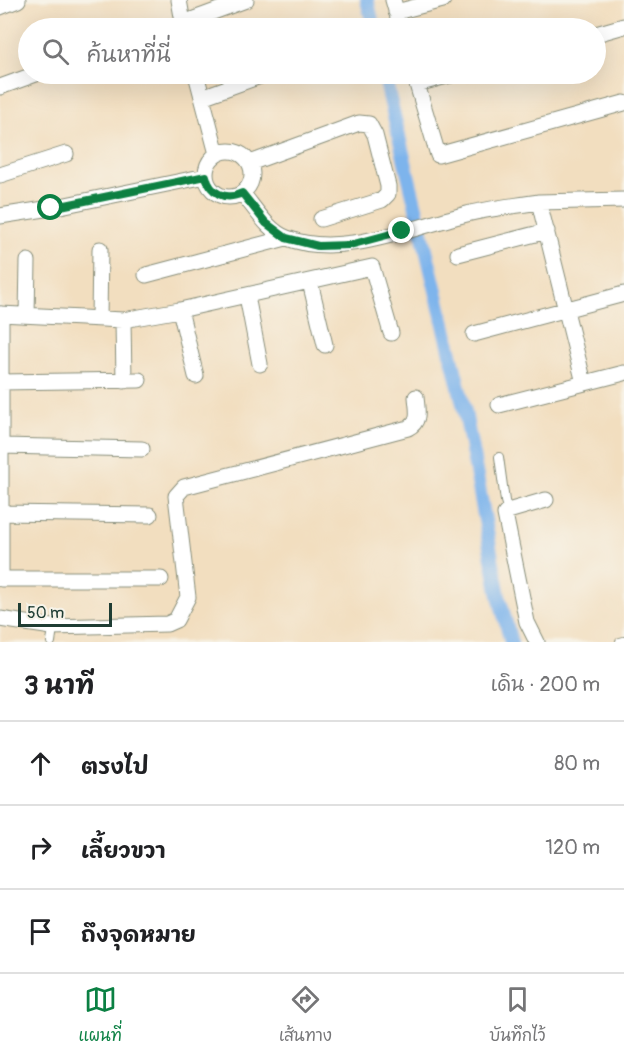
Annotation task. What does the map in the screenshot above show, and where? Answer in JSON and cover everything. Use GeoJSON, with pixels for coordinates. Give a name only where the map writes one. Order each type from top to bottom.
{"type":"FeatureCollection","features":[{"type":"Feature","properties":{"kind":"street"},"geometry":{"type":"LineString","coordinates":[[0,7],[18,0]]}},
{"type":"Feature","properties":{"kind":"street"},"geometry":{"type":"LineString","coordinates":[[179,0],[182,18]]}},
{"type":"Feature","properties":{"kind":"street"},"geometry":{"type":"LineString","coordinates":[[202,18],[246,0]]}},
{"type":"Feature","properties":{"kind":"street"},"geometry":{"type":"LineString","coordinates":[[394,6],[443,0]]}},
{"type":"Feature","properties":{"kind":"street"},"geometry":{"type":"LineString","coordinates":[[606,31],[624,26]]}},
{"type":"Feature","properties":{"kind":"street"},"geometry":{"type":"LineString","coordinates":[[0,87],[18,80]]}},
{"type":"Feature","properties":{"kind":"street"},"geometry":{"type":"LineString","coordinates":[[199,84],[216,154]]}},
{"type":"Feature","properties":{"kind":"street"},"geometry":{"type":"LineString","coordinates":[[202,97],[238,84]]}},
{"type":"Feature","properties":{"kind":"street"},"geometry":{"type":"LineString","coordinates":[[417,84],[438,155],[624,103]]}},
{"type":"Feature","properties":{"kind":"street"},"geometry":{"type":"LineString","coordinates":[[250,163],[358,123],[369,124],[375,135],[388,194],[382,200],[321,219]]}},
{"type":"Feature","properties":{"kind":"street"},"geometry":{"type":"LineString","coordinates":[[222,151],[235,151],[250,163],[251,181],[242,193],[233,197],[220,195],[210,188],[206,176],[208,163],[216,154],[222,151]]}},
{"type":"Feature","properties":{"kind":"street"},"geometry":{"type":"LineString","coordinates":[[0,175],[66,154]]}},
{"type":"Feature","properties":{"kind":"street"},"geometry":{"type":"LineString","coordinates":[[0,216],[51,208],[206,176]]}},
{"type":"Feature","properties":{"kind":"street"},"geometry":{"type":"LineString","coordinates":[[242,193],[266,223],[286,238],[318,246],[350,245],[471,213],[539,202],[624,200]]}},
{"type":"Feature","properties":{"kind":"street"},"geometry":{"type":"LineString","coordinates":[[539,202],[584,383]]}},
{"type":"Feature","properties":{"kind":"street"},"geometry":{"type":"LineString","coordinates":[[458,254],[547,231]]}},
{"type":"Feature","properties":{"kind":"street"},"geometry":{"type":"LineString","coordinates":[[146,275],[286,238]]}},
{"type":"Feature","properties":{"kind":"street"},"geometry":{"type":"LineString","coordinates":[[99,319],[100,249]]}},
{"type":"Feature","properties":{"kind":"street"},"geometry":{"type":"LineString","coordinates":[[27,315],[28,261]]}},
{"type":"Feature","properties":{"kind":"street"},"geometry":{"type":"LineString","coordinates":[[161,579],[1,579],[0,314],[123,320],[246,296],[372,267],[391,333]]}},
{"type":"Feature","properties":{"kind":"street"},"geometry":{"type":"LineString","coordinates":[[310,282],[325,345]]}},
{"type":"Feature","properties":{"kind":"street"},"geometry":{"type":"LineString","coordinates":[[474,334],[624,294]]}},
{"type":"Feature","properties":{"kind":"street"},"geometry":{"type":"LineString","coordinates":[[246,296],[261,364]]}},
{"type":"Feature","properties":{"kind":"street"},"geometry":{"type":"LineString","coordinates":[[180,310],[196,376]]}},
{"type":"Feature","properties":{"kind":"street"},"geometry":{"type":"LineString","coordinates":[[1,382],[131,381],[123,320]]}},
{"type":"Feature","properties":{"kind":"street"},"geometry":{"type":"LineString","coordinates":[[499,405],[624,373]]}},
{"type":"Feature","properties":{"kind":"street"},"geometry":{"type":"LineString","coordinates":[[0,619],[52,627],[167,624],[176,620],[188,597],[176,496],[179,490],[408,428],[417,419],[416,397]]}},
{"type":"Feature","properties":{"kind":"street"},"geometry":{"type":"LineString","coordinates":[[1,446],[142,449]]}},
{"type":"Feature","properties":{"kind":"street"},"geometry":{"type":"LineString","coordinates":[[537,642],[527,622],[506,514],[508,511],[546,500]]}},
{"type":"Feature","properties":{"kind":"street"},"geometry":{"type":"LineString","coordinates":[[1,513],[150,514]]}},
{"type":"Feature","properties":{"kind":"lane"},"geometry":{"type":"LineString","coordinates":[[499,457],[508,511]]}},
{"type":"Feature","properties":{"kind":"waterway"},"geometry":{"type":"LineString","coordinates":[[367,0],[372,18]]}},
{"type":"Feature","properties":{"kind":"waterway"},"geometry":{"type":"LineString","coordinates":[[386,84],[465,412],[499,596],[511,642]]}},
{"type":"Feature","properties":{"kind":"route"},"geometry":{"type":"LineString","coordinates":[[51,208],[206,176],[210,188],[220,195],[233,197],[242,193],[266,223],[286,238],[318,246],[350,245],[402,231]]}}]}
